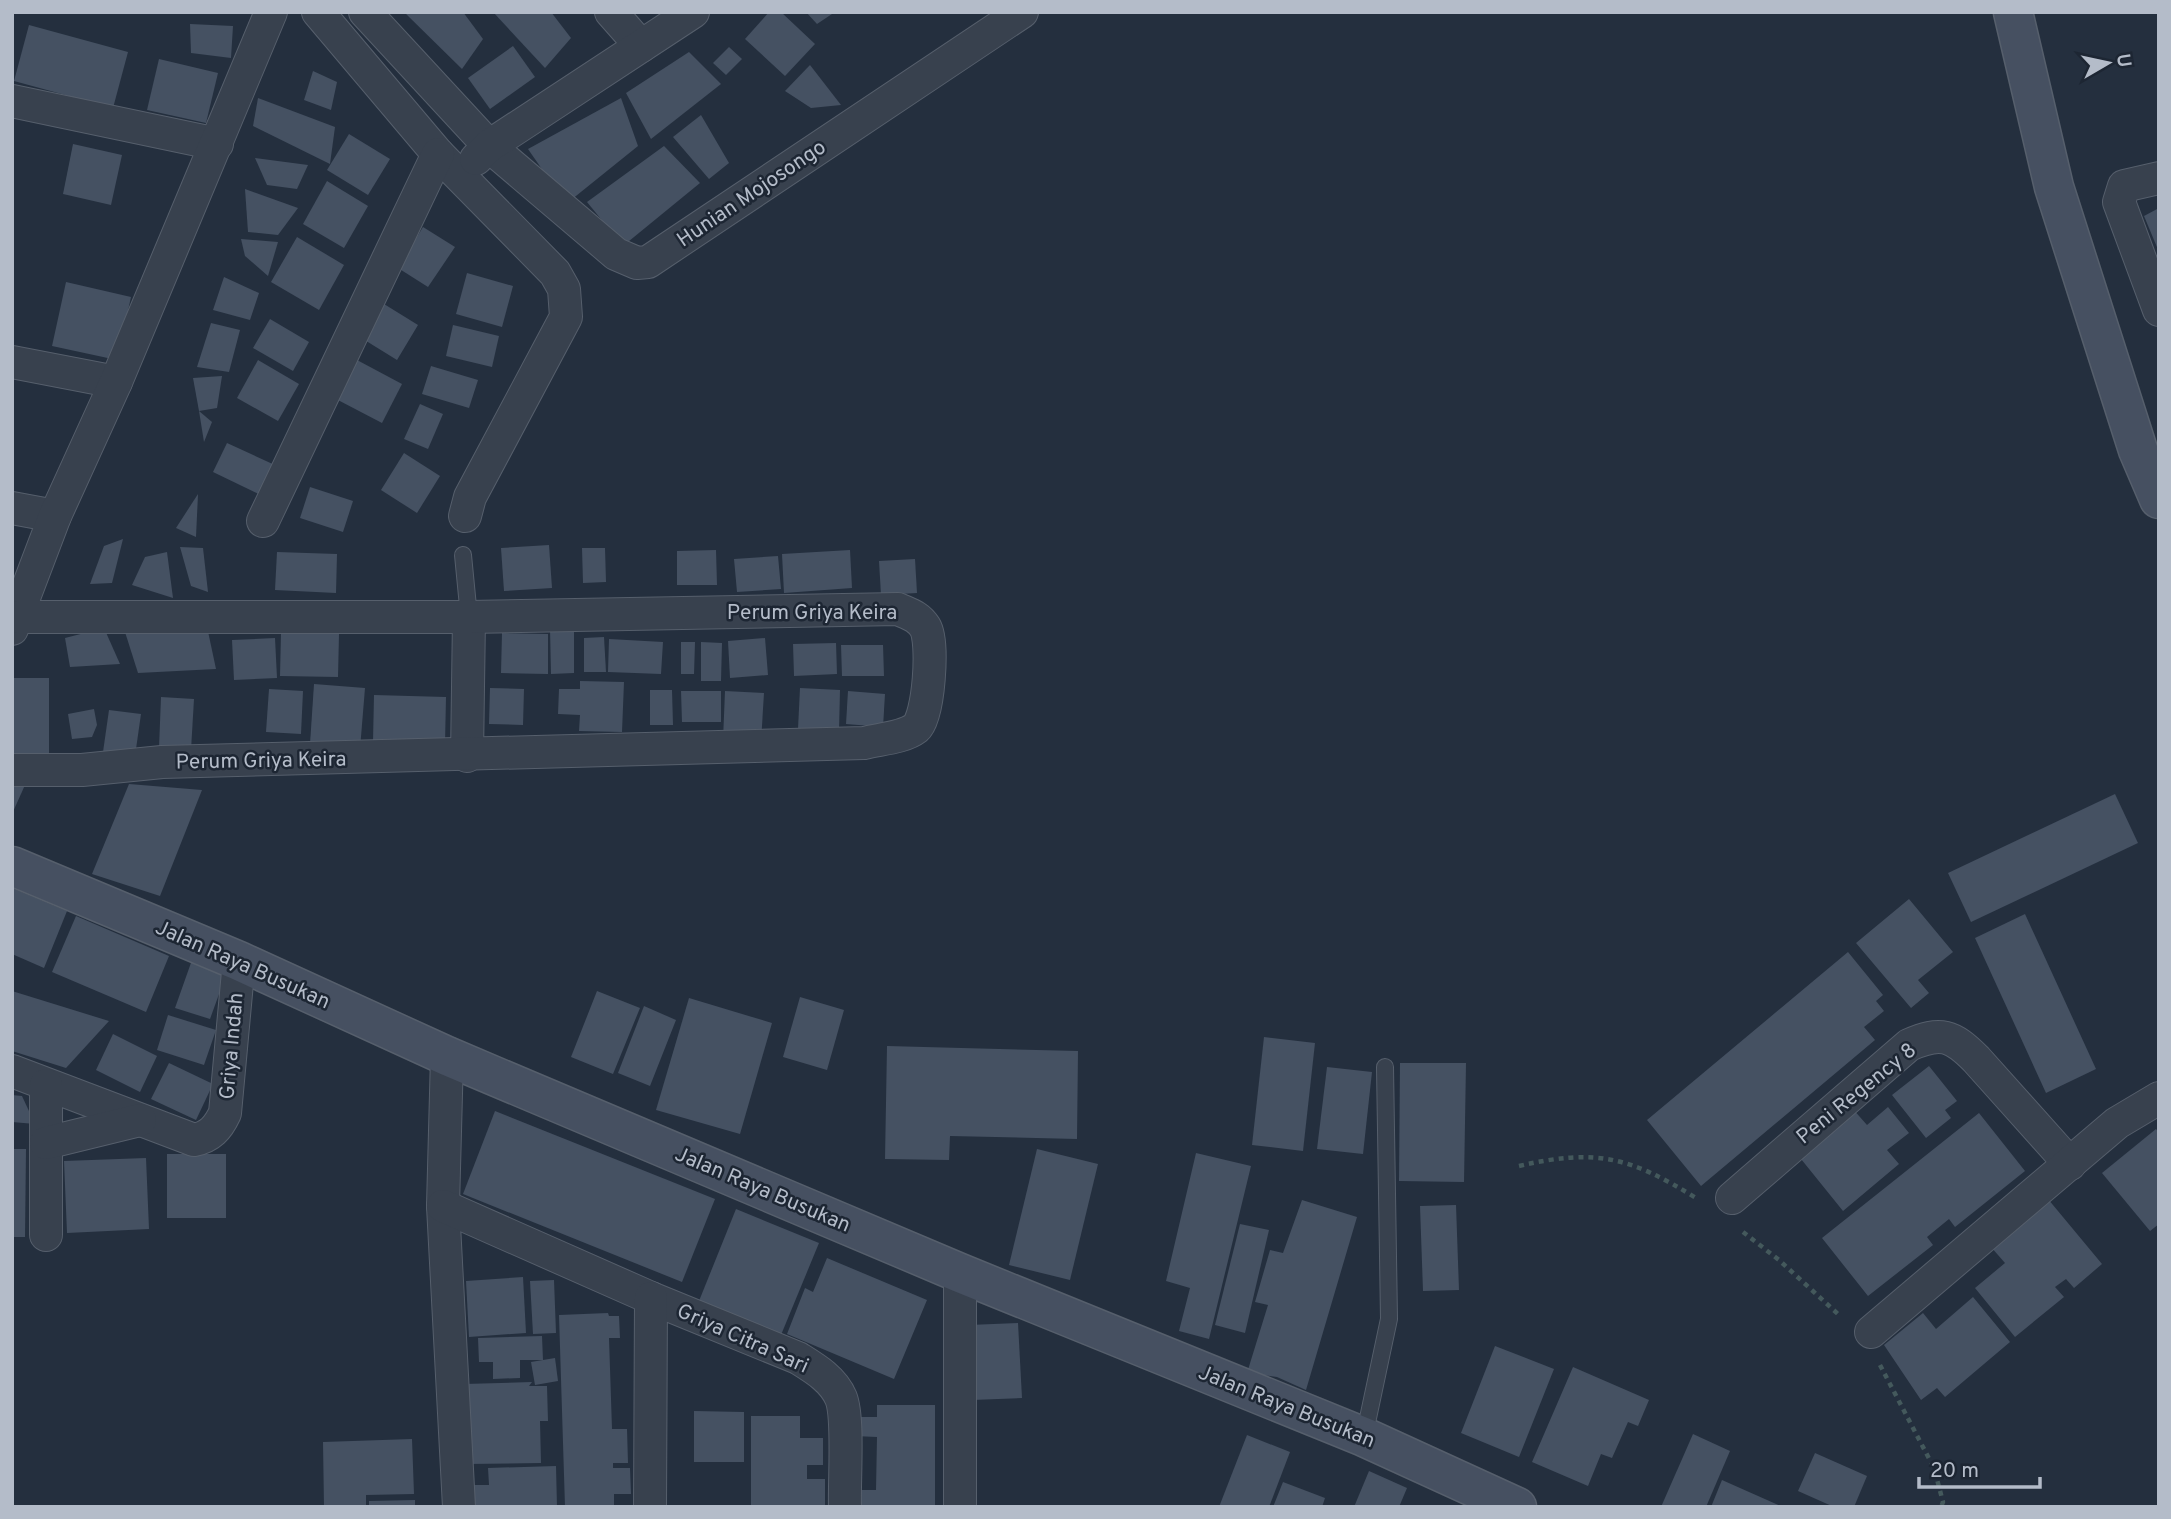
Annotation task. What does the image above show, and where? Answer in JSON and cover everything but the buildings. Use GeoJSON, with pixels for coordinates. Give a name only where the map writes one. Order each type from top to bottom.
{"type":"FeatureCollection","features":[{"type":"Feature","properties":{"kind":"street"},"geometry":{"type":"LineString","coordinates":[[15,623],[55,516],[116,382],[271,12]]}},
{"type":"Feature","properties":{"kind":"street"},"geometry":{"type":"LineString","coordinates":[[318,12],[449,165],[555,273],[567,302],[566,317],[470,497],[465,516]]}},
{"type":"Feature","properties":{"kind":"street","name":"Hunian Mojosongo"},"geometry":{"type":"LineString","coordinates":[[365,12],[489,146],[624,260],[637,263],[648,261],[1022,12]]}},
{"type":"Feature","properties":{"kind":"street"},"geometry":{"type":"LineString","coordinates":[[611,12],[641,46]]}},
{"type":"Feature","properties":{"kind":"street"},"geometry":{"type":"LineString","coordinates":[[263,521],[449,165],[489,146],[693,12]]}},
{"type":"Feature","properties":{"kind":"street"},"geometry":{"type":"LineString","coordinates":[[2013,12],[2054,187],[2138,450],[2159,499]]}},
{"type":"Feature","properties":{"kind":"street"},"geometry":{"type":"LineString","coordinates":[[12,101],[217,144]]}},
{"type":"Feature","properties":{"kind":"street"},"geometry":{"type":"LineString","coordinates":[[2159,178],[2124,186],[2119,202],[2159,310]]}},
{"type":"Feature","properties":{"kind":"street"},"geometry":{"type":"LineString","coordinates":[[12,362],[116,382]]}},
{"type":"Feature","properties":{"kind":"street"},"geometry":{"type":"LineString","coordinates":[[12,508],[55,516]]}},
{"type":"Feature","properties":{"kind":"street","name":"Perum Griya Keira"},"geometry":{"type":"LineString","coordinates":[[12,770],[82,769],[162,762],[467,756],[876,740],[917,727],[925,715],[930,654],[927,630],[918,618],[898,609],[15,623]]}},
{"type":"Feature","properties":{"kind":"street"},"geometry":{"type":"LineString","coordinates":[[467,756],[469,617]]}},
{"type":"Feature","properties":{"kind":"street","name":"Jalan Raya Busukan"},"geometry":{"type":"LineString","coordinates":[[12,866],[239,961],[447,1056],[960,1273],[1364,1437],[1517,1507]]}},
{"type":"Feature","properties":{"kind":"street","name":"Griya Indah"},"geometry":{"type":"LineString","coordinates":[[12,1071],[194,1140],[205,1138],[221,1123],[225,1113],[239,961]]}},
{"type":"Feature","properties":{"kind":"street","name":"Peni Regency 8"},"geometry":{"type":"LineString","coordinates":[[1732,1198],[1909,1045],[1926,1037],[1942,1035],[1960,1043],[1976,1059],[2070,1164]]}},
{"type":"Feature","properties":{"kind":"street"},"geometry":{"type":"LineString","coordinates":[[447,1056],[443,1206],[459,1507]]}},
{"type":"Feature","properties":{"kind":"street"},"geometry":{"type":"LineString","coordinates":[[46,1085],[46,1235]]}},
{"type":"Feature","properties":{"kind":"street"},"geometry":{"type":"LineString","coordinates":[[1866,1339],[2117,1123],[2159,1098]]}},
{"type":"Feature","properties":{"kind":"street"},"geometry":{"type":"LineString","coordinates":[[46,1143],[140,1120]]}},
{"type":"Feature","properties":{"kind":"street","name":"Griya Citra Sari"},"geometry":{"type":"LineString","coordinates":[[443,1206],[651,1298],[798,1358],[830,1381],[842,1399],[845,1507]]}},
{"type":"Feature","properties":{"kind":"street"},"geometry":{"type":"LineString","coordinates":[[960,1273],[960,1507]]}},
{"type":"Feature","properties":{"kind":"street","name":"Griya Citra Sari"},"geometry":{"type":"LineString","coordinates":[[650,1507],[651,1298]]}},
{"type":"Feature","properties":{"kind":"lane"},"geometry":{"type":"LineString","coordinates":[[463,555],[469,617]]}},
{"type":"Feature","properties":{"kind":"lane"},"geometry":{"type":"LineString","coordinates":[[1364,1437],[1389,1319],[1385,1067]]}},
{"type":"Feature","properties":{"kind":"path"},"geometry":{"type":"LineString","coordinates":[[1519,1167],[1555,1158],[1619,1160],[1654,1172],[1701,1202]]}},
{"type":"Feature","properties":{"kind":"path"},"geometry":{"type":"LineString","coordinates":[[1741,1231],[1779,1260],[1866,1339],[1890,1379],[1934,1468],[1943,1502],[1941,1507]]}}]}
